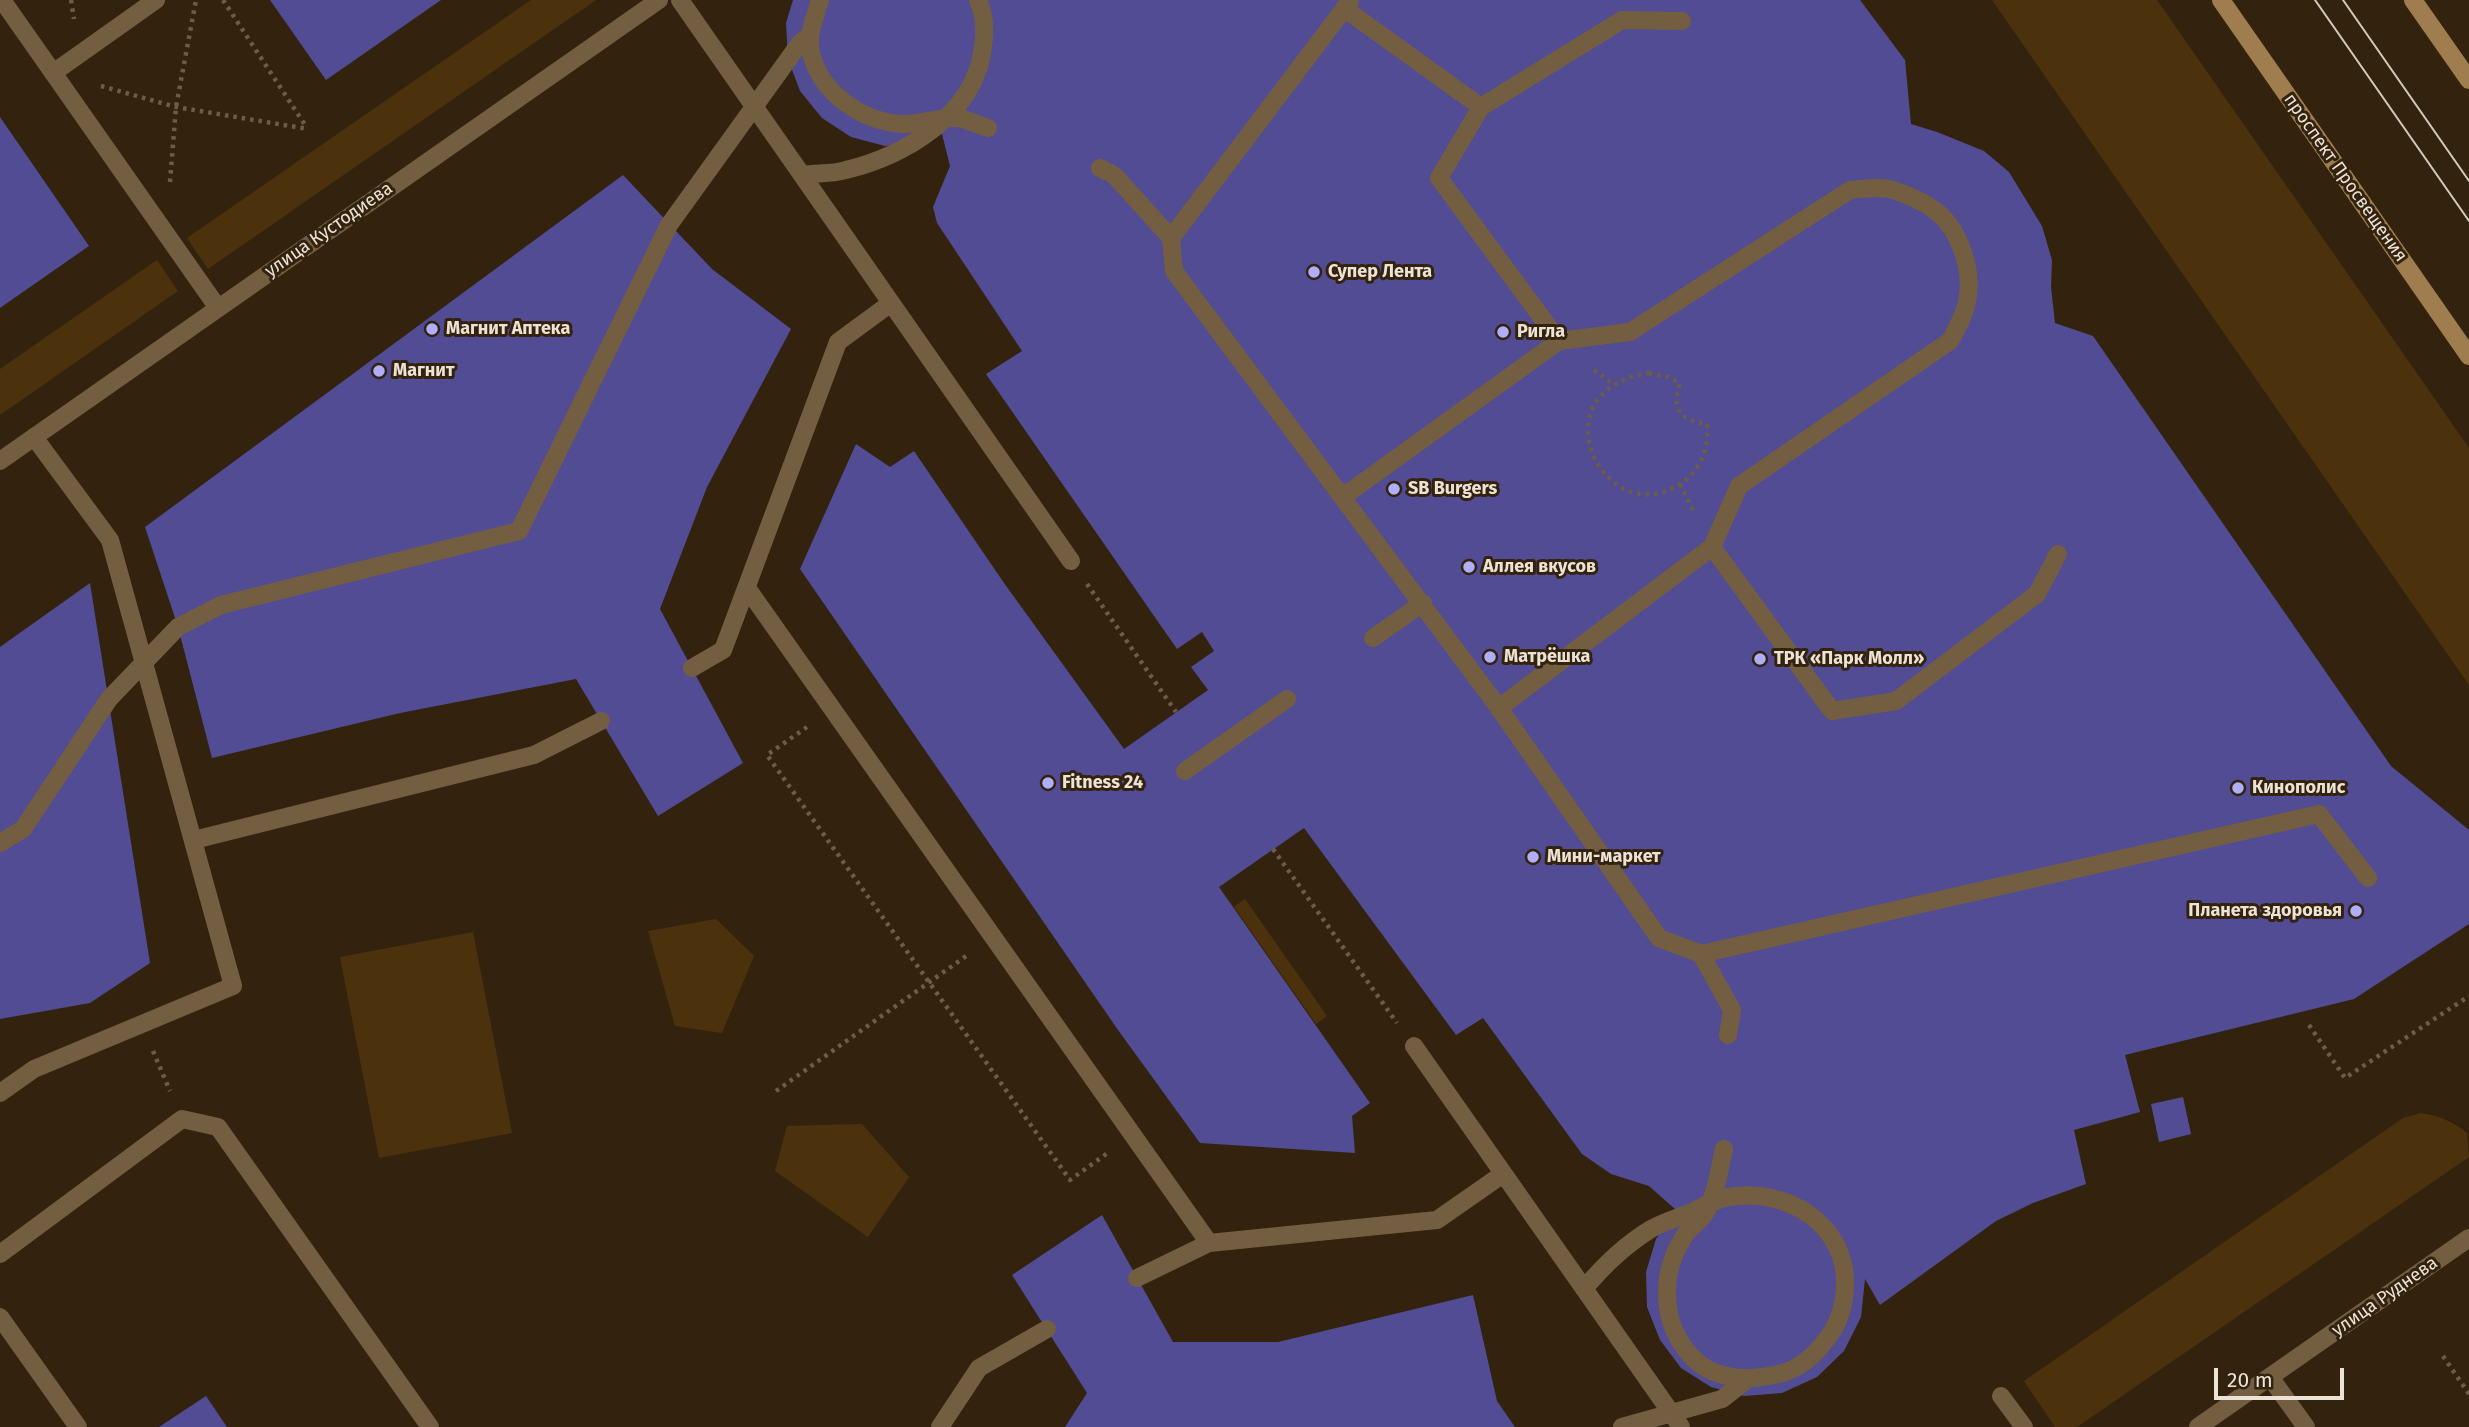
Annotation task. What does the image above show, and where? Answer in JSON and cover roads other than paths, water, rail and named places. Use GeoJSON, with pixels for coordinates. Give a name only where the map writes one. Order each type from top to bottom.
{"type":"FeatureCollection","features":[{"type":"Feature","properties":{"kind":"main road","name":"проспект Просвещения"},"geometry":{"type":"LineString","coordinates":[[2221,0],[2469,356]]}},
{"type":"Feature","properties":{"kind":"main road"},"geometry":{"type":"LineString","coordinates":[[2413,0],[2469,80]]}},
{"type":"Feature","properties":{"kind":"street"},"geometry":{"type":"LineString","coordinates":[[2,0],[218,308]]}},
{"type":"Feature","properties":{"kind":"street"},"geometry":{"type":"LineString","coordinates":[[53,73],[156,0]]}},
{"type":"Feature","properties":{"kind":"street","name":"улица Кустодиева"},"geometry":{"type":"LineString","coordinates":[[0,461],[659,0]]}},
{"type":"Feature","properties":{"kind":"street"},"geometry":{"type":"LineString","coordinates":[[680,0],[1071,561]]}},
{"type":"Feature","properties":{"kind":"street"},"geometry":{"type":"LineString","coordinates":[[820,0],[810,35],[811,51],[825,83],[849,104],[866,116],[902,124],[957,118],[988,128]]}},
{"type":"Feature","properties":{"kind":"street"},"geometry":{"type":"LineString","coordinates":[[803,175],[845,171],[894,153],[943,120],[960,105],[981,63],[986,30],[978,0]]}},
{"type":"Feature","properties":{"kind":"street"},"geometry":{"type":"LineString","coordinates":[[1171,239],[1348,5],[1481,107]]}},
{"type":"Feature","properties":{"kind":"street"},"geometry":{"type":"LineString","coordinates":[[1559,341],[1439,178],[1481,107],[1622,20],[1682,20]]}},
{"type":"Feature","properties":{"kind":"street"},"geometry":{"type":"LineString","coordinates":[[0,843],[23,829],[109,699],[178,627],[221,605],[519,531],[669,225],[800,43],[810,35]]}},
{"type":"Feature","properties":{"kind":"street"},"geometry":{"type":"LineString","coordinates":[[1100,167],[1114,175],[1171,239],[1174,271],[1423,603],[1659,938],[1701,954],[2319,814],[2368,878]]}},
{"type":"Feature","properties":{"kind":"street"},"geometry":{"type":"LineString","coordinates":[[1343,496],[1559,341],[1630,332],[1850,190],[1892,190],[1933,209],[1950,227],[1962,248],[1968,271],[1968,296],[1962,319],[1950,341],[1739,486],[1712,547],[1499,708]]}},
{"type":"Feature","properties":{"kind":"street"},"geometry":{"type":"LineString","coordinates":[[692,668],[723,650],[838,342],[891,303]]}},
{"type":"Feature","properties":{"kind":"street"},"geometry":{"type":"LineString","coordinates":[[0,1093],[34,1069],[233,986],[110,540],[34,437]]}},
{"type":"Feature","properties":{"kind":"street"},"geometry":{"type":"LineString","coordinates":[[1712,547],[1832,711],[1896,701],[2036,594],[2058,554]]}},
{"type":"Feature","properties":{"kind":"street"},"geometry":{"type":"LineString","coordinates":[[747,588],[1209,1243]]}},
{"type":"Feature","properties":{"kind":"street"},"geometry":{"type":"LineString","coordinates":[[1374,638],[1423,603]]}},
{"type":"Feature","properties":{"kind":"street"},"geometry":{"type":"LineString","coordinates":[[1185,771],[1287,699]]}},
{"type":"Feature","properties":{"kind":"street"},"geometry":{"type":"LineString","coordinates":[[194,840],[534,755],[601,721]]}},
{"type":"Feature","properties":{"kind":"street"},"geometry":{"type":"LineString","coordinates":[[1701,954],[1731,1010],[1728,1035]]}},
{"type":"Feature","properties":{"kind":"street"},"geometry":{"type":"LineString","coordinates":[[1414,1046],[1681,1427]]}},
{"type":"Feature","properties":{"kind":"street"},"geometry":{"type":"LineString","coordinates":[[0,1254],[182,1119],[218,1128],[430,1427]]}},
{"type":"Feature","properties":{"kind":"street"},"geometry":{"type":"LineString","coordinates":[[1584,1289],[1605,1263],[1651,1229],[1727,1197],[1753,1195],[1780,1199],[1804,1210],[1822,1223],[1834,1239],[1846,1276],[1840,1318],[1816,1352],[1801,1366],[1782,1373],[1748,1379],[1728,1377],[1712,1372],[1697,1362],[1682,1346],[1672,1325],[1666,1286],[1670,1266],[1684,1235],[1706,1213],[1714,1193],[1724,1149]]}},
{"type":"Feature","properties":{"kind":"street"},"geometry":{"type":"LineString","coordinates":[[1137,1278],[1209,1243],[1437,1220],[1503,1174]]}},
{"type":"Feature","properties":{"kind":"street","name":"улица Руднева"},"geometry":{"type":"LineString","coordinates":[[2198,1427],[2469,1238]]}},
{"type":"Feature","properties":{"kind":"street"},"geometry":{"type":"LineString","coordinates":[[0,1317],[78,1427]]}},
{"type":"Feature","properties":{"kind":"street"},"geometry":{"type":"LineString","coordinates":[[940,1427],[979,1368],[1047,1329]]}},
{"type":"Feature","properties":{"kind":"street"},"geometry":{"type":"LineString","coordinates":[[2270,1377],[2306,1427]]}},
{"type":"Feature","properties":{"kind":"street"},"geometry":{"type":"LineString","coordinates":[[1622,1427],[1722,1399],[1748,1379]]}},
{"type":"Feature","properties":{"kind":"street"},"geometry":{"type":"LineString","coordinates":[[2001,1396],[2024,1427]]}},
{"type":"Feature","properties":{"kind":"tram line"},"geometry":{"type":"LineString","coordinates":[[2315,0],[2469,221]]}},
{"type":"Feature","properties":{"kind":"tram line"},"geometry":{"type":"LineString","coordinates":[[2343,0],[2469,181]]}},
{"type":"Feature","properties":{"kind":"place","name":"Супер Лента"},"geometry":{"type":"Point","coordinates":[1314,272]}},
{"type":"Feature","properties":{"kind":"place","name":"Магнит Аптека"},"geometry":{"type":"Point","coordinates":[432,329]}},
{"type":"Feature","properties":{"kind":"place","name":"Ригла"},"geometry":{"type":"Point","coordinates":[1503,332]}},
{"type":"Feature","properties":{"kind":"place","name":"Магнит"},"geometry":{"type":"Point","coordinates":[379,371]}},
{"type":"Feature","properties":{"kind":"place","name":"SB Burgers"},"geometry":{"type":"Point","coordinates":[1394,489]}},
{"type":"Feature","properties":{"kind":"place","name":"Аллея вкусов"},"geometry":{"type":"Point","coordinates":[1469,567]}},
{"type":"Feature","properties":{"kind":"place","name":"Матрёшка"},"geometry":{"type":"Point","coordinates":[1490,657]}},
{"type":"Feature","properties":{"kind":"place","name":"ТРК «Парк Молл»"},"geometry":{"type":"Point","coordinates":[1760,659]}},
{"type":"Feature","properties":{"kind":"place","name":"Fitness 24"},"geometry":{"type":"Point","coordinates":[1048,783]}},
{"type":"Feature","properties":{"kind":"place","name":"Кинополис"},"geometry":{"type":"Point","coordinates":[2238,788]}},
{"type":"Feature","properties":{"kind":"place","name":"Мини-маркет"},"geometry":{"type":"Point","coordinates":[1533,857]}},
{"type":"Feature","properties":{"kind":"place","name":"Планета здоровья"},"geometry":{"type":"Point","coordinates":[2356,911]}}]}
